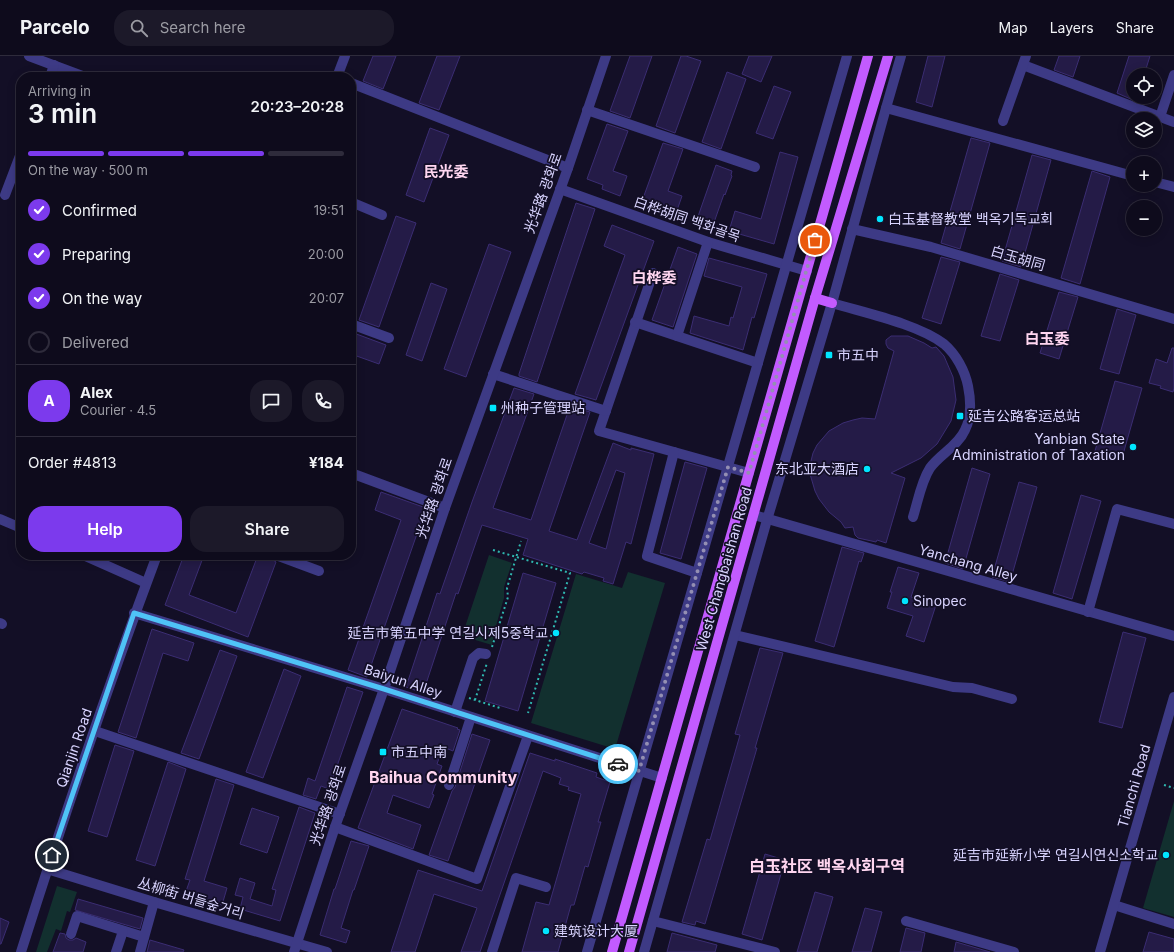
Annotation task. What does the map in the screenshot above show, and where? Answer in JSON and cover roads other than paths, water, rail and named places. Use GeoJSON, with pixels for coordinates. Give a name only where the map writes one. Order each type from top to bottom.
{"type":"FeatureCollection","features":[{"type":"Feature","properties":{"kind":"main road","name":"West Changbaishan Road"},"geometry":{"type":"LineString","coordinates":[[612,952],[868,56]]}},
{"type":"Feature","properties":{"kind":"main road","name":"West Changbaishan Road"},"geometry":{"type":"LineString","coordinates":[[629,952],[816,298],[888,56]]}},
{"type":"Feature","properties":{"kind":"main road"},"geometry":{"type":"LineString","coordinates":[[816,298],[832,303]]}},
{"type":"Feature","properties":{"kind":"street"},"geometry":{"type":"LineString","coordinates":[[29,56],[73,72]]}},
{"type":"Feature","properties":{"kind":"street","name":"光华路 광화로"},"geometry":{"type":"LineString","coordinates":[[296,948],[335,827],[384,689],[445,508],[568,168],[606,56]]}},
{"type":"Feature","properties":{"kind":"street"},"geometry":{"type":"LineString","coordinates":[[587,952],[847,56]]}},
{"type":"Feature","properties":{"kind":"street"},"geometry":{"type":"LineString","coordinates":[[644,952],[767,520],[832,303],[886,108],[902,56]]}},
{"type":"Feature","properties":{"kind":"street"},"geometry":{"type":"LineString","coordinates":[[338,72],[342,57]]}},
{"type":"Feature","properties":{"kind":"street"},"geometry":{"type":"LineString","coordinates":[[1003,121],[1024,60],[1150,112]]}},
{"type":"Feature","properties":{"kind":"street"},"geometry":{"type":"LineString","coordinates":[[52,72],[54,65]]}},
{"type":"Feature","properties":{"kind":"street"},"geometry":{"type":"LineString","coordinates":[[1161,112],[1174,75]]}},
{"type":"Feature","properties":{"kind":"street"},"geometry":{"type":"LineString","coordinates":[[356,85],[568,168]]}},
{"type":"Feature","properties":{"kind":"street"},"geometry":{"type":"LineString","coordinates":[[886,108],[1126,174]]}},
{"type":"Feature","properties":{"kind":"street"},"geometry":{"type":"LineString","coordinates":[[587,110],[755,167]]}},
{"type":"Feature","properties":{"kind":"street"},"geometry":{"type":"LineString","coordinates":[[1162,117],[1174,122]]}},
{"type":"Feature","properties":{"kind":"street"},"geometry":{"type":"LineString","coordinates":[[5,195],[16,166]]}},
{"type":"Feature","properties":{"kind":"street"},"geometry":{"type":"LineString","coordinates":[[1162,184],[1174,187]]}},
{"type":"Feature","properties":{"kind":"street","name":"白桦胡同 백화골목"},"geometry":{"type":"LineString","coordinates":[[560,189],[708,242],[807,271]]}},
{"type":"Feature","properties":{"kind":"street"},"geometry":{"type":"LineString","coordinates":[[356,204],[382,215]]}},
{"type":"Feature","properties":{"kind":"street","name":"白玉胡同"},"geometry":{"type":"LineString","coordinates":[[852,229],[931,247],[1174,318]]}},
{"type":"Feature","properties":{"kind":"street"},"geometry":{"type":"LineString","coordinates":[[677,336],[708,242]]}},
{"type":"Feature","properties":{"kind":"street"},"geometry":{"type":"LineString","coordinates":[[653,273],[599,431],[749,473]]}},
{"type":"Feature","properties":{"kind":"street"},"geometry":{"type":"LineString","coordinates":[[832,303],[898,323],[921,331],[934,338],[945,345],[953,354],[962,367],[967,380],[971,407],[969,421],[965,432],[930,468],[925,477],[913,517]]}},
{"type":"Feature","properties":{"kind":"street"},"geometry":{"type":"LineString","coordinates":[[635,322],[758,363]]}},
{"type":"Feature","properties":{"kind":"street"},"geometry":{"type":"LineString","coordinates":[[356,326],[389,338]]}},
{"type":"Feature","properties":{"kind":"street"},"geometry":{"type":"LineString","coordinates":[[493,374],[606,411]]}},
{"type":"Feature","properties":{"kind":"street"},"geometry":{"type":"LineString","coordinates":[[674,452],[647,556],[697,573]]}},
{"type":"Feature","properties":{"kind":"street"},"geometry":{"type":"LineString","coordinates":[[356,475],[445,508]]}},
{"type":"Feature","properties":{"kind":"street"},"geometry":{"type":"LineString","coordinates":[[1088,612],[1117,509],[1174,524]]}},
{"type":"Feature","properties":{"kind":"street","name":"Yanchang Alley"},"geometry":{"type":"LineString","coordinates":[[754,515],[767,520],[1174,636]]}},
{"type":"Feature","properties":{"kind":"street"},"geometry":{"type":"LineString","coordinates":[[0,519],[16,526]]}},
{"type":"Feature","properties":{"kind":"street"},"geometry":{"type":"LineString","coordinates":[[95,560],[146,582]]}},
{"type":"Feature","properties":{"kind":"street","name":"Qianjin Road"},"geometry":{"type":"LineString","coordinates":[[21,952],[47,869],[134,613],[155,560]]}},
{"type":"Feature","properties":{"kind":"street"},"geometry":{"type":"LineString","coordinates":[[289,560],[319,571]]}},
{"type":"Feature","properties":{"kind":"street","name":"Baiyun Alley"},"geometry":{"type":"LineString","coordinates":[[134,613],[384,689],[662,778]]}},
{"type":"Feature","properties":{"kind":"street"},"geometry":{"type":"LineString","coordinates":[[735,635],[953,687],[972,688],[1012,699]]}},
{"type":"Feature","properties":{"kind":"street"},"geometry":{"type":"LineString","coordinates":[[455,712],[473,658],[479,653],[488,655]]}},
{"type":"Feature","properties":{"kind":"street","name":"Tianchi Road"},"geometry":{"type":"LineString","coordinates":[[1100,952],[1174,697]]}},
{"type":"Feature","properties":{"kind":"street"},"geometry":{"type":"LineString","coordinates":[[448,784],[471,717]]}},
{"type":"Feature","properties":{"kind":"street"},"geometry":{"type":"LineString","coordinates":[[94,731],[340,814]]}},
{"type":"Feature","properties":{"kind":"street"},"geometry":{"type":"LineString","coordinates":[[335,827],[477,879],[528,736]]}},
{"type":"Feature","properties":{"kind":"street","name":"丛柳街 버들숲거리"},"geometry":{"type":"LineString","coordinates":[[47,869],[296,948],[327,952]]}},
{"type":"Feature","properties":{"kind":"street"},"geometry":{"type":"LineString","coordinates":[[492,952],[516,878],[546,887]]}},
{"type":"Feature","properties":{"kind":"street"},"geometry":{"type":"LineString","coordinates":[[140,952],[154,902]]}},
{"type":"Feature","properties":{"kind":"street"},"geometry":{"type":"LineString","coordinates":[[1114,905],[1174,924]]}},
{"type":"Feature","properties":{"kind":"street"},"geometry":{"type":"LineString","coordinates":[[72,934],[77,916],[144,937]]}},
{"type":"Feature","properties":{"kind":"street"},"geometry":{"type":"LineString","coordinates":[[653,921],[775,952]]}},
{"type":"Feature","properties":{"kind":"street"},"geometry":{"type":"LineString","coordinates":[[906,921],[1014,952]]}},
{"type":"Feature","properties":{"kind":"street"},"geometry":{"type":"LineString","coordinates":[[116,952],[123,931]]}},
{"type":"Feature","properties":{"kind":"place","name":"白玉基督教堂 백옥기독교회"},"geometry":{"type":"Point","coordinates":[880,219]}},
{"type":"Feature","properties":{"kind":"place","name":"市五中"},"geometry":{"type":"Point","coordinates":[829,355]}},
{"type":"Feature","properties":{"kind":"place","name":"州种子管理站"},"geometry":{"type":"Point","coordinates":[493,408]}},
{"type":"Feature","properties":{"kind":"place","name":"延吉公路客运总站"},"geometry":{"type":"Point","coordinates":[960,416]}},
{"type":"Feature","properties":{"kind":"place","name":"Yanbian State Administration of Taxation"},"geometry":{"type":"Point","coordinates":[1133,447]}},
{"type":"Feature","properties":{"kind":"place","name":"东北亚大酒店"},"geometry":{"type":"Point","coordinates":[867,469]}},
{"type":"Feature","properties":{"kind":"place","name":"Sinopec"},"geometry":{"type":"Point","coordinates":[905,601]}},
{"type":"Feature","properties":{"kind":"place","name":"延吉市第五中学 연길시제5중학교"},"geometry":{"type":"Point","coordinates":[556,633]}},
{"type":"Feature","properties":{"kind":"place","name":"市五中南"},"geometry":{"type":"Point","coordinates":[383,752]}},
{"type":"Feature","properties":{"kind":"place","name":"延吉市延新小学 연길시연신소학교"},"geometry":{"type":"Point","coordinates":[1166,855]}},
{"type":"Feature","properties":{"kind":"place","name":"建筑设计大厦"},"geometry":{"type":"Point","coordinates":[546,931]}},
{"type":"Feature","properties":{"kind":"district","name":"民光委"},"geometry":{"type":"Point","coordinates":[446,172]}},
{"type":"Feature","properties":{"kind":"district","name":"白桦委"},"geometry":{"type":"Point","coordinates":[654,278]}},
{"type":"Feature","properties":{"kind":"district","name":"白玉委"},"geometry":{"type":"Point","coordinates":[1047,339]}},
{"type":"Feature","properties":{"kind":"district","name":"Baihua Community"},"geometry":{"type":"Point","coordinates":[443,777]}},
{"type":"Feature","properties":{"kind":"district","name":"白玉社区 백옥사회구역"},"geometry":{"type":"Point","coordinates":[827,866]}}]}
